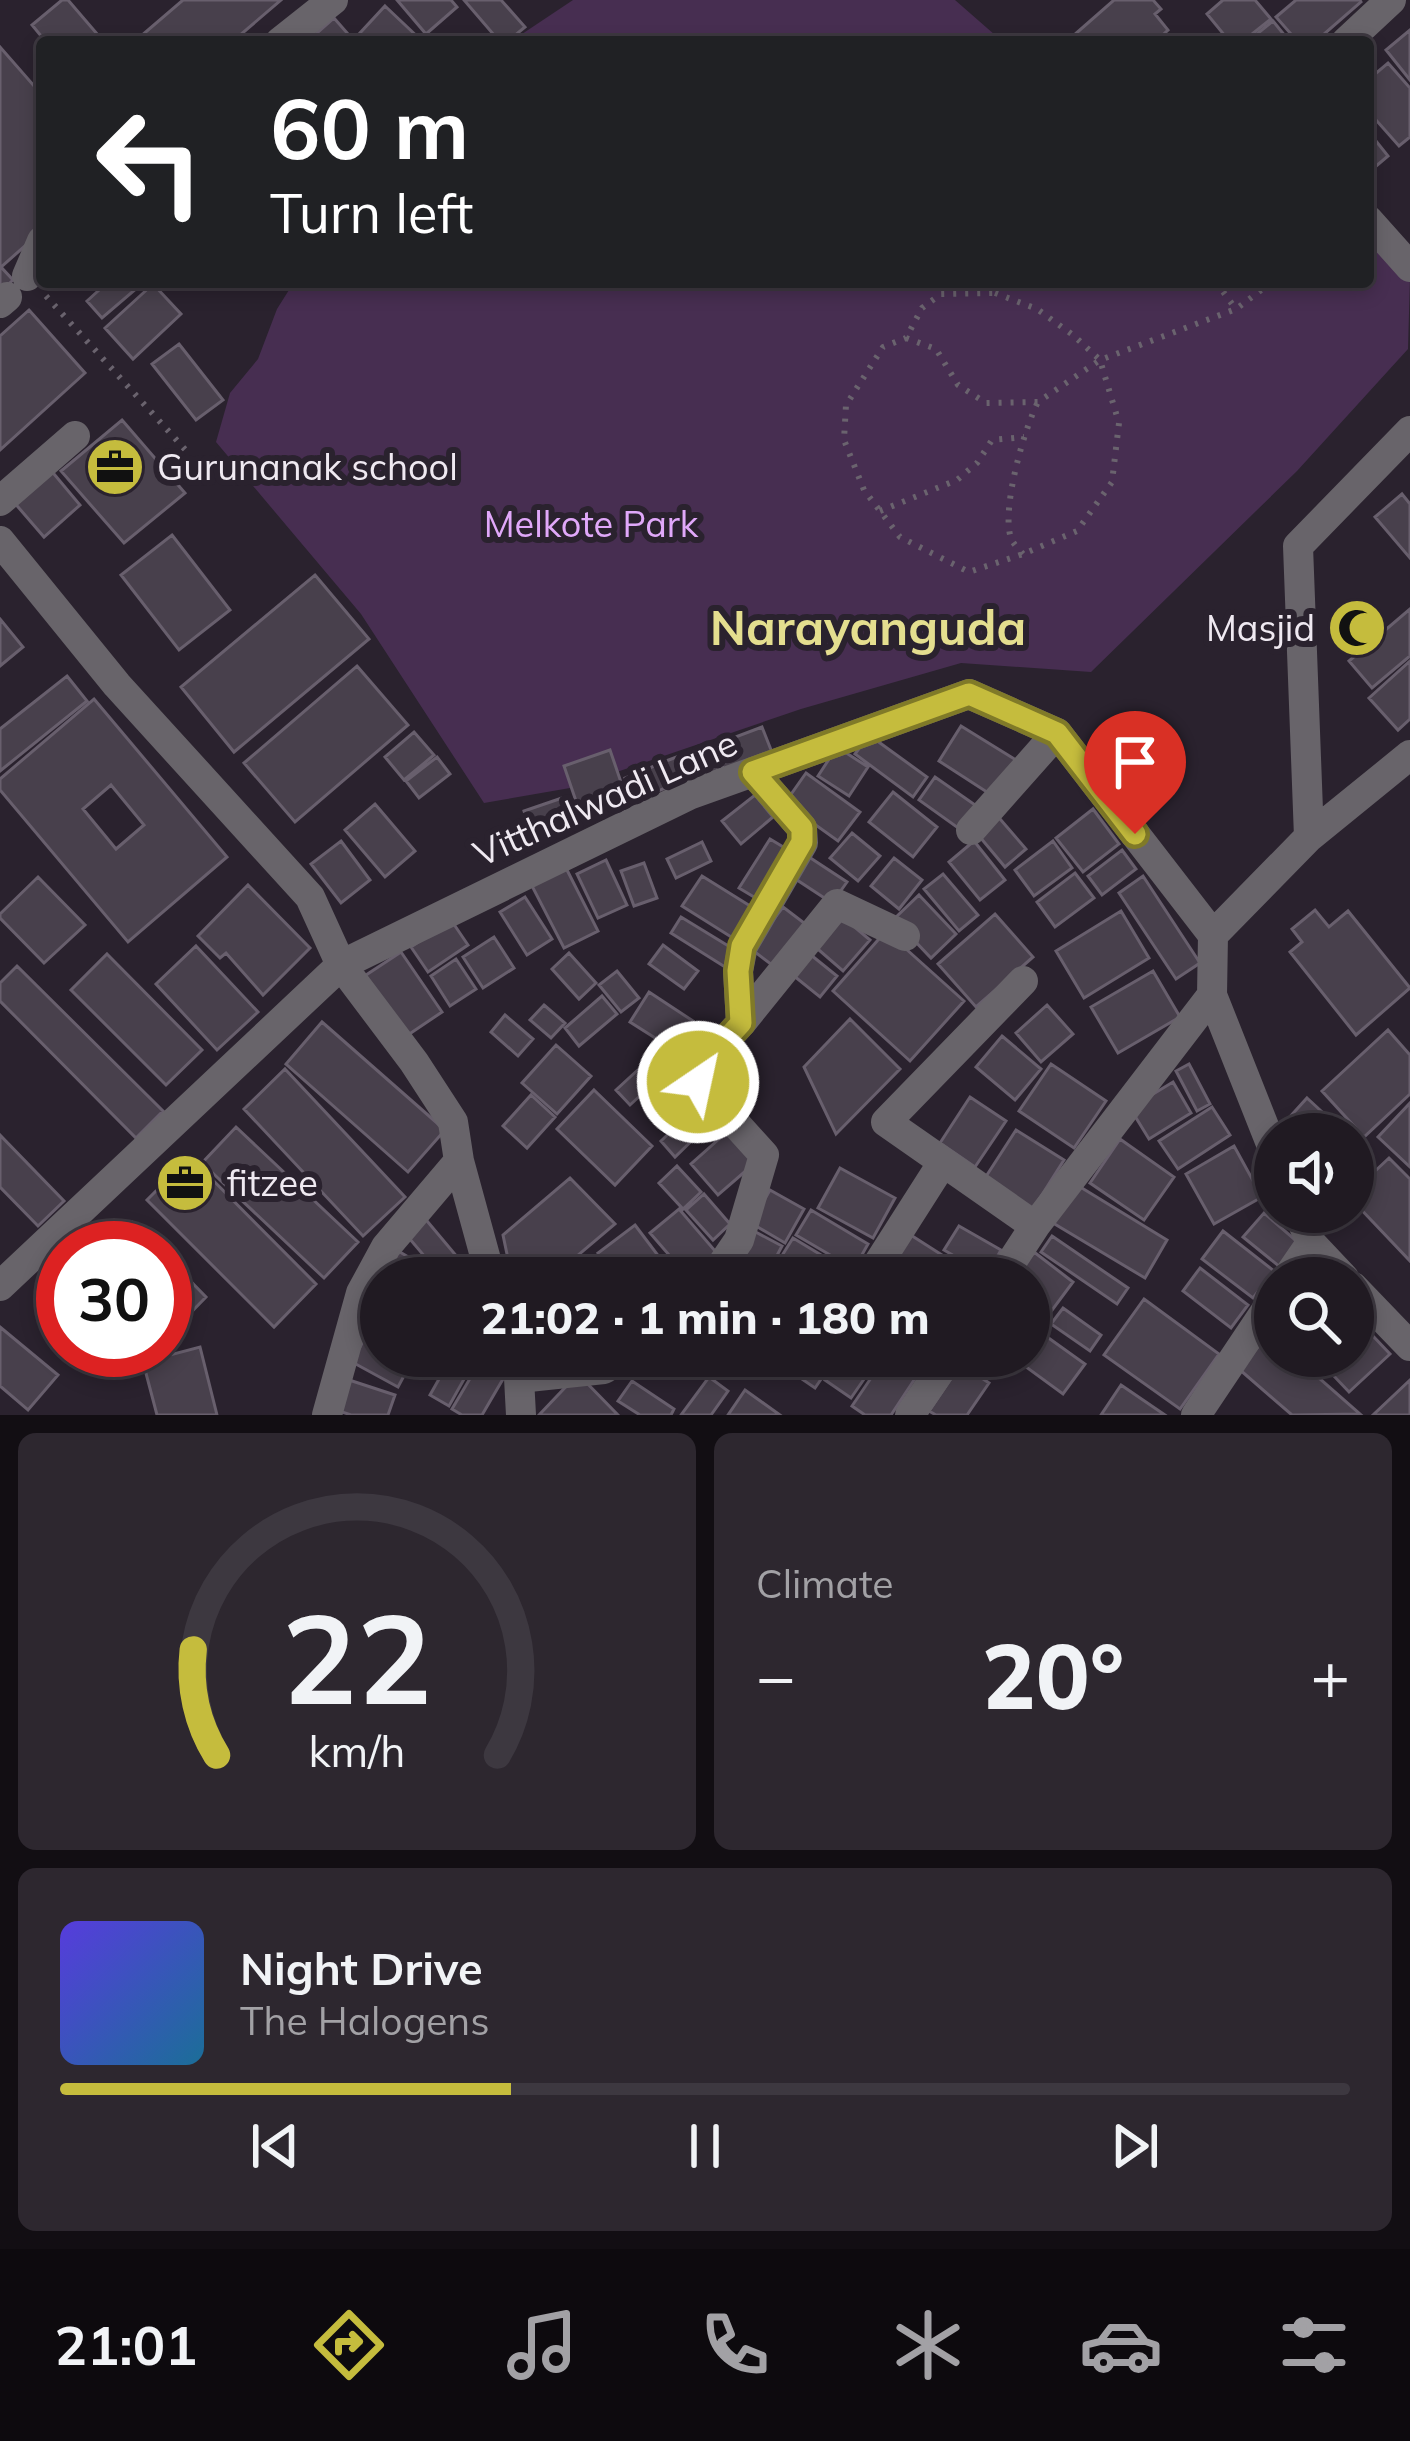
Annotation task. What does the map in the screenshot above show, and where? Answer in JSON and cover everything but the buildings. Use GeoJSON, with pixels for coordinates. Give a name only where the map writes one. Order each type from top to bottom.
{"type":"FeatureCollection","features":[{"type":"Feature","properties":{"kind":"street"},"geometry":{"type":"LineString","coordinates":[[288,36],[333,0]]}},
{"type":"Feature","properties":{"kind":"street"},"geometry":{"type":"LineString","coordinates":[[1352,36],[1391,0]]}},
{"type":"Feature","properties":{"kind":"street"},"geometry":{"type":"LineString","coordinates":[[1374,227],[1410,268]]}},
{"type":"Feature","properties":{"kind":"street"},"geometry":{"type":"LineString","coordinates":[[11,292],[36,251]]}},
{"type":"Feature","properties":{"kind":"street"},"geometry":{"type":"LineString","coordinates":[[1310,836],[1298,546],[1410,430]]}},
{"type":"Feature","properties":{"kind":"street"},"geometry":{"type":"LineString","coordinates":[[0,501],[76,436]]}},
{"type":"Feature","properties":{"kind":"street"},"geometry":{"type":"LineString","coordinates":[[0,541],[117,685],[310,896],[341,965],[454,1122],[459,1162],[485,1257]]}},
{"type":"Feature","properties":{"kind":"street","name":"Vitthalwadi Lane"},"geometry":{"type":"LineString","coordinates":[[0,1286],[341,965],[689,795],[969,694],[1057,733],[1213,935]]}},
{"type":"Feature","properties":{"kind":"street"},"geometry":{"type":"LineString","coordinates":[[971,830],[1057,733]]}},
{"type":"Feature","properties":{"kind":"street"},"geometry":{"type":"LineString","coordinates":[[1259,1113],[1212,995],[1213,935],[1310,836],[1410,755]]}},
{"type":"Feature","properties":{"kind":"street"},"geometry":{"type":"LineString","coordinates":[[741,1023],[738,971],[742,946],[802,842],[802,828],[753,772]]}},
{"type":"Feature","properties":{"kind":"street"},"geometry":{"type":"LineString","coordinates":[[727,1257],[739,1240],[764,1155],[698,1082],[709,1058],[837,904],[905,936]]}},
{"type":"Feature","properties":{"kind":"street"},"geometry":{"type":"LineString","coordinates":[[1023,981],[886,1122],[1035,1226]]}},
{"type":"Feature","properties":{"kind":"street"},"geometry":{"type":"LineString","coordinates":[[1015,1257],[1212,995]]}},
{"type":"Feature","properties":{"kind":"street"},"geometry":{"type":"LineString","coordinates":[[327,1415],[362,1293],[386,1246],[459,1162]]}},
{"type":"Feature","properties":{"kind":"street"},"geometry":{"type":"LineString","coordinates":[[883,1257],[944,1162]]}},
{"type":"Feature","properties":{"kind":"street"},"geometry":{"type":"LineString","coordinates":[[1306,1233],[1324,1257]]}},
{"type":"Feature","properties":{"kind":"street"},"geometry":{"type":"LineString","coordinates":[[1301,1257],[1310,1243]]}},
{"type":"Feature","properties":{"kind":"street"},"geometry":{"type":"LineString","coordinates":[[1374,1309],[1410,1346]]}},
{"type":"Feature","properties":{"kind":"street"},"geometry":{"type":"LineString","coordinates":[[1196,1415],[1254,1328]]}},
{"type":"Feature","properties":{"kind":"street"},"geometry":{"type":"LineString","coordinates":[[517,1377],[521,1415]]}},
{"type":"Feature","properties":{"kind":"street"},"geometry":{"type":"LineString","coordinates":[[914,1414],[937,1377]]}},
{"type":"Feature","properties":{"kind":"path"},"geometry":{"type":"LineString","coordinates":[[1220,288],[1236,309]]}},
{"type":"Feature","properties":{"kind":"path"},"geometry":{"type":"LineString","coordinates":[[1023,554],[1011,539],[1009,502],[1028,421],[1038,402],[1100,360],[1236,309],[1264,288]]}},
{"type":"Feature","properties":{"kind":"path"},"geometry":{"type":"LineString","coordinates":[[11,292],[191,456]]}},
{"type":"Feature","properties":{"kind":"path"},"geometry":{"type":"LineString","coordinates":[[995,292],[1037,309],[1100,360],[1119,422],[1112,482],[1077,531],[969,572],[900,537],[864,490],[844,440],[846,404],[884,347],[906,338],[922,308],[941,294],[995,292]]}},
{"type":"Feature","properties":{"kind":"path"},"geometry":{"type":"LineString","coordinates":[[906,338],[936,349],[958,385],[986,403],[1038,402]]}},
{"type":"Feature","properties":{"kind":"path"},"geometry":{"type":"LineString","coordinates":[[880,511],[958,480],[977,464],[992,440],[1024,437]]}},
{"type":"Feature","properties":{"kind":"green space"},"geometry":{"type":"Polygon","coordinates":[[[573,0],[955,0],[996,36],[519,36],[573,0]]]}},
{"type":"Feature","properties":{"kind":"green space","name":"Melkote Park"},"geometry":{"type":"Polygon","coordinates":[[[1374,230],[1410,277],[1408,349],[1297,471],[1091,672],[961,663],[801,709],[570,788],[484,803],[361,614],[216,442],[230,393],[258,359],[290,288],[1374,288],[1374,230]]]}},
{"type":"Feature","properties":{"kind":"place","name":"Gurunanak school"},"geometry":{"type":"Point","coordinates":[115,467]}},
{"type":"Feature","properties":{"kind":"place","name":"Masjid"},"geometry":{"type":"Point","coordinates":[1357,628]}},
{"type":"Feature","properties":{"kind":"place","name":"fitzee"},"geometry":{"type":"Point","coordinates":[185,1183]}},
{"type":"Feature","properties":{"kind":"district","name":"Narayanguda"},"geometry":{"type":"Point","coordinates":[868,628]}},
{"type":"Feature","properties":{"kind":"route"},"geometry":{"type":"LineString","coordinates":[[698,1082],[709,1058],[741,1023],[738,971],[742,946],[802,842],[802,828],[753,772],[969,694],[1057,733],[1135,834]]}}]}
